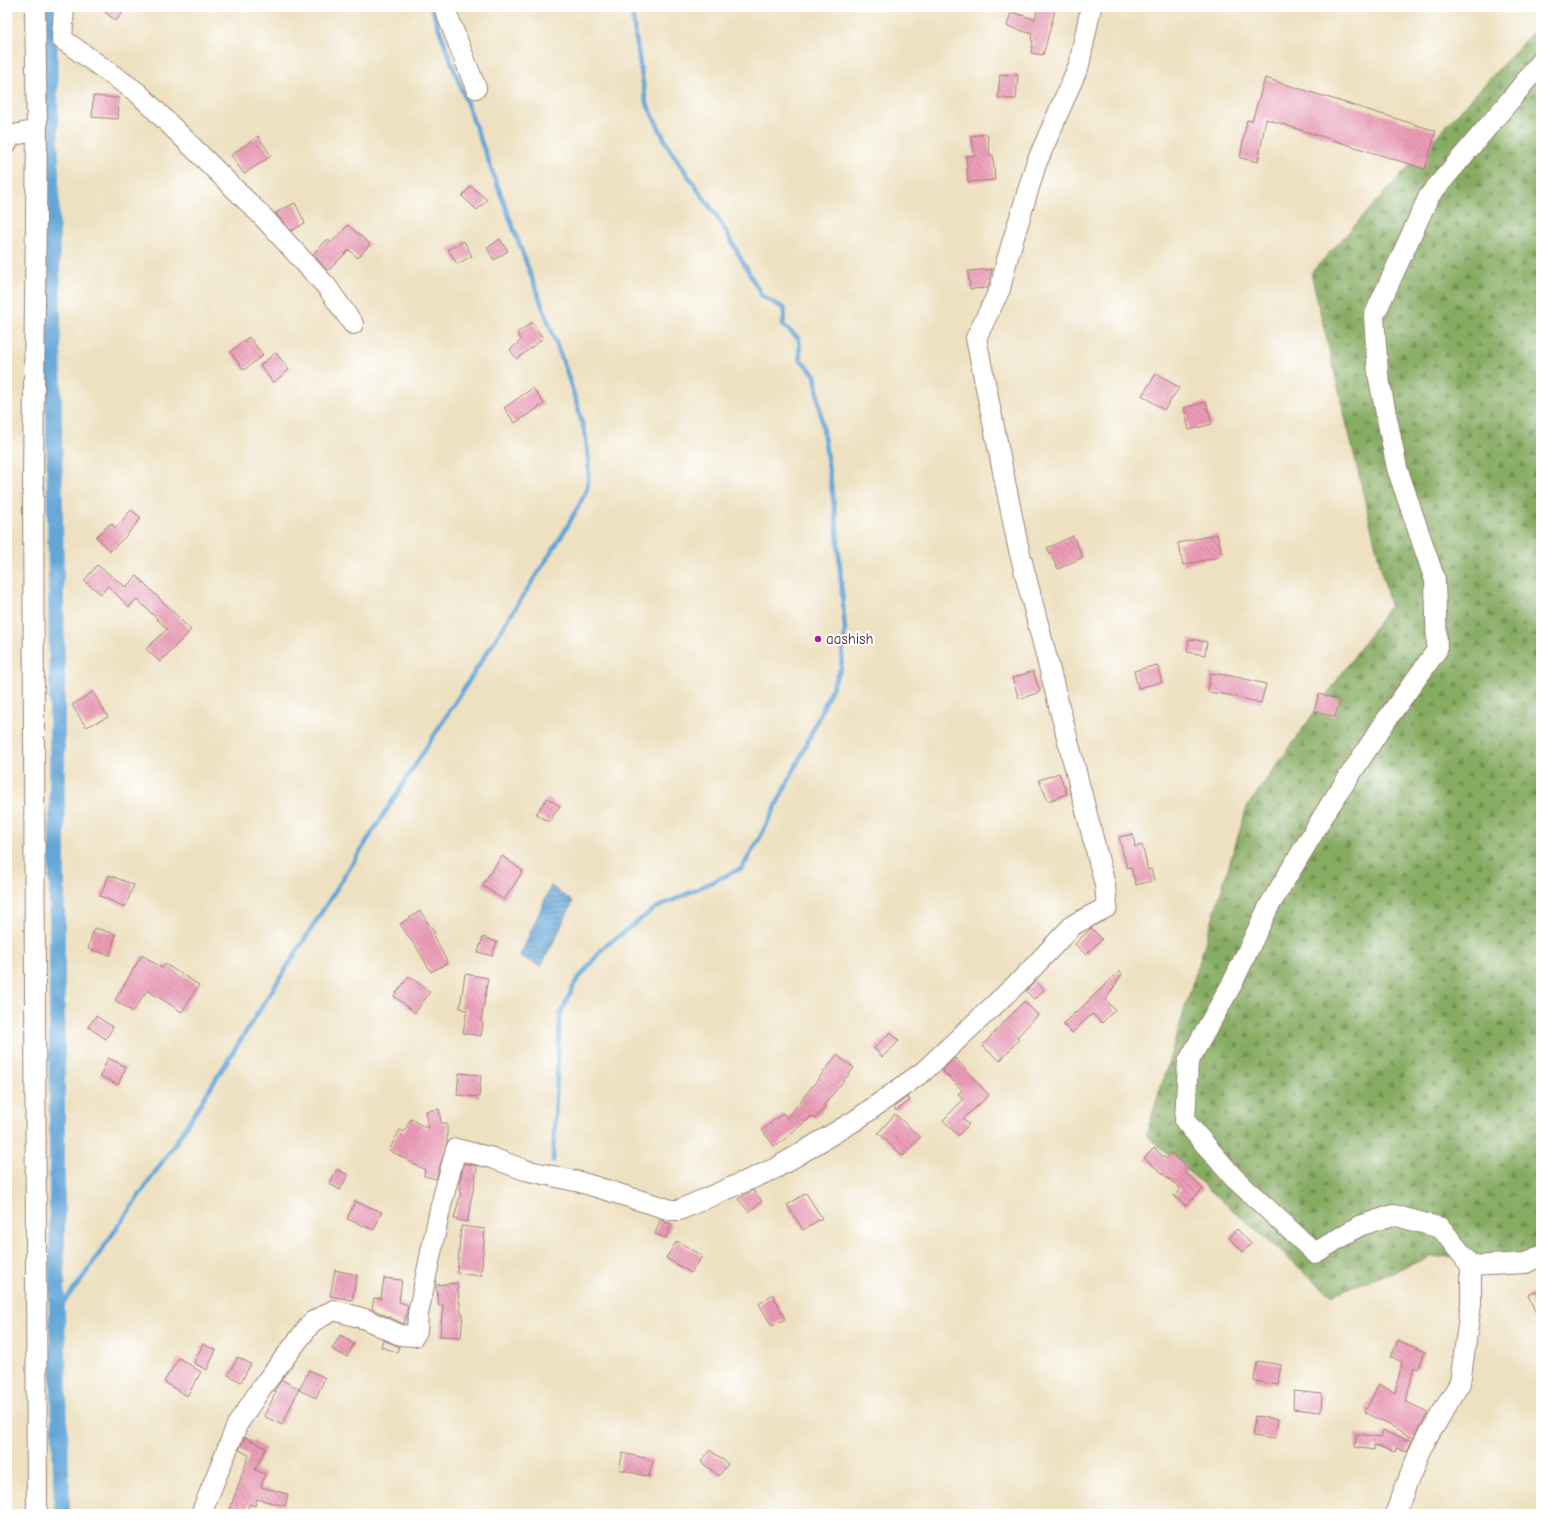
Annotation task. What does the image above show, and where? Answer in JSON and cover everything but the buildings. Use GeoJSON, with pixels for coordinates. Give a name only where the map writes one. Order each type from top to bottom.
{"type":"FeatureCollection","features":[{"type":"Feature","properties":{"kind":"street"},"geometry":{"type":"LineString","coordinates":[[35,7],[37,130],[33,490],[37,1514]]}},
{"type":"Feature","properties":{"kind":"street"},"geometry":{"type":"LineString","coordinates":[[64,7],[62,39],[138,93],[268,223],[327,287],[352,324]]}},
{"type":"Feature","properties":{"kind":"street"},"geometry":{"type":"LineString","coordinates":[[444,7],[476,88]]}},
{"type":"Feature","properties":{"kind":"street"},"geometry":{"type":"LineString","coordinates":[[201,1514],[237,1424],[262,1387],[312,1322],[334,1310],[365,1319],[400,1335],[414,1336],[417,1331],[418,1314],[441,1205],[456,1149],[525,1170],[580,1182],[664,1208],[679,1210],[776,1168],[856,1120],[924,1071],[1023,978],[1073,925],[1106,907],[1105,885],[1018,546],[976,338],[1000,289],[1007,260],[1036,164],[1079,65],[1091,7]]}},
{"type":"Feature","properties":{"kind":"street"},"geometry":{"type":"LineString","coordinates":[[1395,1514],[1421,1448],[1460,1383],[1471,1304],[1471,1266],[1440,1228],[1393,1215],[1359,1226],[1315,1253],[1234,1178],[1185,1121],[1188,1062],[1233,982],[1270,906],[1330,805],[1436,650],[1435,580],[1397,468],[1378,374],[1374,316],[1429,196],[1541,62]]}},
{"type":"Feature","properties":{"kind":"street"},"geometry":{"type":"LineString","coordinates":[[7,143],[10,136],[37,130]]}},
{"type":"Feature","properties":{"kind":"street"},"geometry":{"type":"LineString","coordinates":[[1471,1266],[1526,1263],[1541,1255]]}},
{"type":"Feature","properties":{"kind":"green space"},"geometry":{"type":"Polygon","coordinates":[[[1541,23],[1541,1255],[1431,1257],[1331,1295],[1146,1135],[1247,807],[1390,606],[1311,273],[1541,23]]]}},
{"type":"Feature","properties":{"kind":"water"},"geometry":{"type":"Polygon","coordinates":[[[551,886],[573,902],[541,967],[520,956],[551,886]]]}},
{"type":"Feature","properties":{"kind":"waterway"},"geometry":{"type":"LineString","coordinates":[[49,7],[57,676],[57,1310],[62,1514]]}},
{"type":"Feature","properties":{"kind":"waterway"},"geometry":{"type":"LineString","coordinates":[[57,1310],[79,1283],[176,1142],[564,532],[586,492],[589,473],[586,442],[583,426],[565,367],[431,7]]}},
{"type":"Feature","properties":{"kind":"waterway"},"geometry":{"type":"LineString","coordinates":[[553,1161],[560,1015],[575,983],[603,948],[654,909],[742,868],[758,841],[801,756],[841,668],[845,630],[836,518],[815,375],[800,359],[799,339],[783,325],[785,309],[762,296],[720,221],[670,150],[646,102],[631,7]]}},
{"type":"Feature","properties":{"kind":"place","name":"aashish"},"geometry":{"type":"Point","coordinates":[818,639]}}]}
